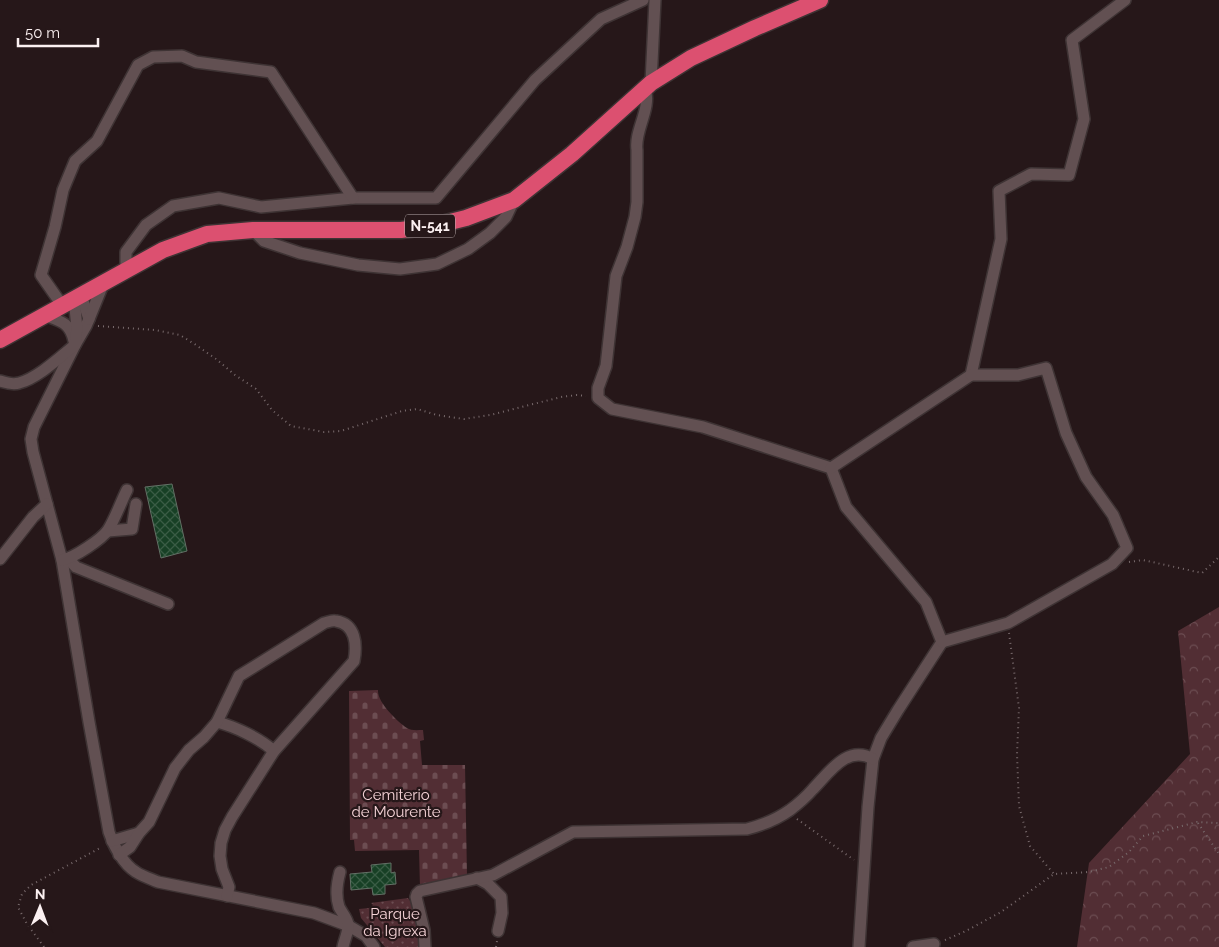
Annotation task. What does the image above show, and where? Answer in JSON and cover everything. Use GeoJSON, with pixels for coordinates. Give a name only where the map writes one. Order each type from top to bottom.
{"type":"FeatureCollection","features":[{"type":"Feature","properties":{"kind":"highway","name":"N-541"},"geometry":{"type":"LineString","coordinates":[[0,340],[163,250],[207,234],[253,230],[401,230],[434,226],[466,218],[514,200],[572,154],[648,86],[691,58],[820,0]]}},
{"type":"Feature","properties":{"kind":"street"},"geometry":{"type":"LineString","coordinates":[[126,270],[126,252],[146,225],[173,206],[219,198],[261,207],[353,198],[436,198],[535,80],[601,19],[643,0]]}},
{"type":"Feature","properties":{"kind":"street"},"geometry":{"type":"LineString","coordinates":[[654,0],[646,104],[643,122],[636,142],[638,150],[635,217],[627,247],[616,276],[606,366],[598,388],[598,398],[612,409],[703,427],[831,468]]}},
{"type":"Feature","properties":{"kind":"street"},"geometry":{"type":"LineString","coordinates":[[971,375],[1001,239],[1000,191],[1031,174],[1069,175],[1084,119],[1072,40],[1125,0]]}},
{"type":"Feature","properties":{"kind":"street"},"geometry":{"type":"LineString","coordinates":[[88,322],[73,299],[41,275],[55,227],[63,190],[75,161],[97,141],[138,65],[153,57],[182,56],[196,62],[271,72],[353,198]]}},
{"type":"Feature","properties":{"kind":"street"},"geometry":{"type":"LineString","coordinates":[[253,230],[264,240],[300,253],[358,265],[400,268],[437,264],[468,249],[490,233],[506,217],[514,200]]}},
{"type":"Feature","properties":{"kind":"street"},"geometry":{"type":"LineString","coordinates":[[104,282],[88,322],[44,406],[34,427],[31,439],[32,452],[65,560],[90,730],[112,841],[119,855],[135,872],[158,882],[314,913],[349,926],[366,936],[374,947]]}},
{"type":"Feature","properties":{"kind":"street"},"geometry":{"type":"LineString","coordinates":[[0,381],[12,384],[20,383],[48,368],[75,345],[77,328],[73,299]]}},
{"type":"Feature","properties":{"kind":"street"},"geometry":{"type":"LineString","coordinates":[[44,316],[66,324],[71,330],[75,345]]}},
{"type":"Feature","properties":{"kind":"street"},"geometry":{"type":"LineString","coordinates":[[831,468],[971,375],[1018,375],[1046,368],[1066,433],[1086,477],[1113,515],[1126,548],[1112,564],[1008,623],[942,642],[898,710],[882,738],[873,759],[859,947]]}},
{"type":"Feature","properties":{"kind":"street"},"geometry":{"type":"LineString","coordinates":[[831,468],[846,507],[926,602],[942,642]]}},
{"type":"Feature","properties":{"kind":"street"},"geometry":{"type":"LineString","coordinates":[[65,560],[81,552],[108,531],[127,490]]}},
{"type":"Feature","properties":{"kind":"street"},"geometry":{"type":"LineString","coordinates":[[0,559],[33,517],[47,504]]}},
{"type":"Feature","properties":{"kind":"street"},"geometry":{"type":"LineString","coordinates":[[108,531],[132,529],[136,504]]}},
{"type":"Feature","properties":{"kind":"street"},"geometry":{"type":"LineString","coordinates":[[65,560],[76,567],[168,604]]}},
{"type":"Feature","properties":{"kind":"street"},"geometry":{"type":"LineString","coordinates":[[119,855],[130,847],[148,822],[176,768],[189,750],[217,722],[239,676],[324,623],[335,620],[349,628],[355,638],[354,661],[274,751],[232,817],[225,830],[220,856],[222,869],[229,887],[227,896]]}},
{"type":"Feature","properties":{"kind":"street"},"geometry":{"type":"LineString","coordinates":[[217,722],[267,745],[274,751]]}},
{"type":"Feature","properties":{"kind":"street"},"geometry":{"type":"LineString","coordinates":[[425,947],[424,930],[416,897],[420,892],[493,874],[573,832],[747,829],[760,826],[776,820],[788,812],[813,790],[831,769],[845,758],[882,738]]}},
{"type":"Feature","properties":{"kind":"street"},"geometry":{"type":"LineString","coordinates":[[845,758],[856,754],[866,755],[873,759]]}},
{"type":"Feature","properties":{"kind":"street"},"geometry":{"type":"LineString","coordinates":[[112,841],[139,833]]}},
{"type":"Feature","properties":{"kind":"street"},"geometry":{"type":"LineString","coordinates":[[340,872],[337,895],[339,906],[349,926],[343,947]]}},
{"type":"Feature","properties":{"kind":"street"},"geometry":{"type":"LineString","coordinates":[[498,872],[502,882],[502,912],[498,931]]}},
{"type":"Feature","properties":{"kind":"street"},"geometry":{"type":"LineString","coordinates":[[477,878],[488,884],[501,897]]}},
{"type":"Feature","properties":{"kind":"street"},"geometry":{"type":"LineString","coordinates":[[913,947],[934,944]]}},
{"type":"Feature","properties":{"kind":"path"},"geometry":{"type":"LineString","coordinates":[[88,322],[180,335],[256,389],[272,410],[291,426],[324,432],[341,431],[417,409],[437,415],[464,419],[490,415],[561,397],[577,395],[598,398]]}},
{"type":"Feature","properties":{"kind":"path"},"geometry":{"type":"LineString","coordinates":[[1112,564],[1142,560],[1202,573],[1219,558]]}},
{"type":"Feature","properties":{"kind":"path"},"geometry":{"type":"LineString","coordinates":[[1008,623],[1019,708],[1017,754],[1019,806],[1030,846],[1054,874]]}},
{"type":"Feature","properties":{"kind":"path"},"geometry":{"type":"LineString","coordinates":[[788,812],[864,867]]}},
{"type":"Feature","properties":{"kind":"path"},"geometry":{"type":"LineString","coordinates":[[1197,822],[1219,854]]}},
{"type":"Feature","properties":{"kind":"path"},"geometry":{"type":"LineString","coordinates":[[934,944],[966,931],[1001,912],[1054,874],[1089,872],[1109,867],[1129,852],[1143,836],[1197,822],[1219,822]]}},
{"type":"Feature","properties":{"kind":"path"},"geometry":{"type":"LineString","coordinates":[[44,947],[18,908],[22,894],[31,885],[112,841]]}},
{"type":"Feature","properties":{"kind":"green space"},"geometry":{"type":"Polygon","coordinates":[[[1219,607],[1219,947],[1077,947],[1089,863],[1190,754],[1178,631],[1219,607]]]}},
{"type":"Feature","properties":{"kind":"green space","name":"Cemiterio de Mourente"},"geometry":{"type":"Polygon","coordinates":[[[378,690],[384,705],[398,721],[409,729],[423,730],[424,740],[420,741],[422,765],[465,765],[467,876],[420,888],[419,850],[355,851],[354,840],[350,840],[349,691],[378,690]]]}},
{"type":"Feature","properties":{"kind":"green space","name":"Parque da Igrexa"},"geometry":{"type":"Polygon","coordinates":[[[408,898],[417,915],[423,947],[385,947],[361,918],[359,909],[369,908],[373,905],[371,903],[408,898]]]}},
{"type":"Feature","properties":{"kind":"building"},"geometry":{"type":"Polygon","coordinates":[[[172,484],[187,551],[161,558],[145,487],[172,484]]]}},
{"type":"Feature","properties":{"kind":"building"},"geometry":{"type":"Polygon","coordinates":[[[391,863],[391,873],[395,872],[396,884],[385,885],[385,894],[373,895],[372,888],[351,890],[350,874],[372,872],[371,865],[391,863]]]}}]}
